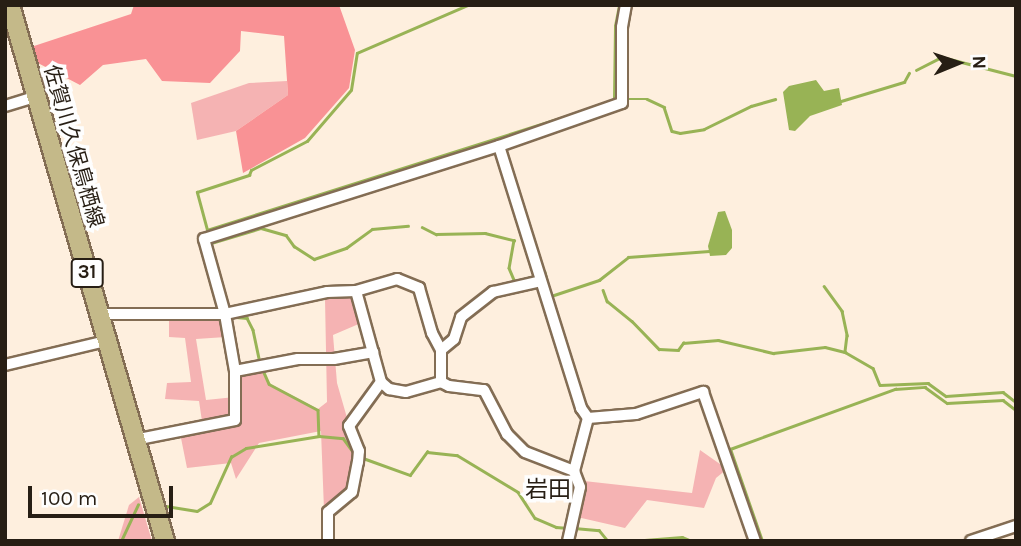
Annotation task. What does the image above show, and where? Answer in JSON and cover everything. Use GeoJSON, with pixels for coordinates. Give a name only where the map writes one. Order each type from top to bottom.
{"type":"FeatureCollection","features":[{"type":"Feature","properties":{"kind":"main road","name":"佐賀川久保鳥栖線"},"geometry":{"type":"LineString","coordinates":[[10,5],[165,541]]}},
{"type":"Feature","properties":{"kind":"street"},"geometry":{"type":"LineString","coordinates":[[134,440],[235,421],[235,371],[208,238],[499,146],[622,99],[622,27],[626,5]]}},
{"type":"Feature","properties":{"kind":"street"},"geometry":{"type":"LineString","coordinates":[[5,106],[37,96]]}},
{"type":"Feature","properties":{"kind":"street"},"geometry":{"type":"LineString","coordinates":[[499,146],[581,408],[588,418],[574,471],[580,487],[568,537]]}},
{"type":"Feature","properties":{"kind":"street"},"geometry":{"type":"LineString","coordinates":[[99,314],[224,310],[327,292],[356,291],[397,279],[419,288],[432,334],[441,350],[441,382]]}},
{"type":"Feature","properties":{"kind":"street"},"geometry":{"type":"LineString","coordinates":[[441,350],[454,339],[461,317],[493,292],[541,281]]}},
{"type":"Feature","properties":{"kind":"street"},"geometry":{"type":"LineString","coordinates":[[356,291],[381,382],[389,389],[406,392],[441,382],[449,386],[484,390],[507,434],[525,452],[574,471]]}},
{"type":"Feature","properties":{"kind":"street"},"geometry":{"type":"LineString","coordinates":[[5,365],[106,341]]}},
{"type":"Feature","properties":{"kind":"street"},"geometry":{"type":"LineString","coordinates":[[235,371],[373,352]]}},
{"type":"Feature","properties":{"kind":"street"},"geometry":{"type":"LineString","coordinates":[[328,541],[328,512],[352,492],[358,456],[349,426],[381,382]]}},
{"type":"Feature","properties":{"kind":"street"},"geometry":{"type":"LineString","coordinates":[[588,418],[636,414],[703,392],[755,540]]}},
{"type":"Feature","properties":{"kind":"street"},"geometry":{"type":"LineString","coordinates":[[971,541],[1016,526]]}},
{"type":"Feature","properties":{"kind":"shaded area"},"geometry":{"type":"Polygon","coordinates":[[[134,5],[339,5],[355,50],[349,88],[305,138],[243,173],[236,131],[288,95],[284,36],[241,31],[240,51],[210,83],[162,81],[146,59],[103,65],[80,85],[36,62],[31,47],[131,14],[134,5]]]}},
{"type":"Feature","properties":{"kind":"shaded area"},"geometry":{"type":"Polygon","coordinates":[[[816,80],[824,91],[839,88],[842,105],[810,116],[795,131],[789,130],[783,92],[789,86],[816,80]]]}},
{"type":"Feature","properties":{"kind":"shaded area"},"geometry":{"type":"Polygon","coordinates":[[[287,81],[288,95],[236,131],[197,140],[191,103],[249,83],[287,81]]]}},
{"type":"Feature","properties":{"kind":"shaded area"},"geometry":{"type":"Polygon","coordinates":[[[725,211],[732,230],[732,248],[726,255],[710,256],[708,246],[718,212],[725,211]]]}},
{"type":"Feature","properties":{"kind":"shaded area"},"geometry":{"type":"Polygon","coordinates":[[[350,295],[361,323],[333,335],[337,383],[356,449],[348,491],[324,510],[321,431],[259,443],[236,479],[231,463],[187,468],[180,433],[203,428],[199,401],[165,399],[167,383],[191,382],[185,338],[169,337],[169,317],[223,316],[226,337],[196,339],[206,400],[235,397],[235,371],[260,366],[270,384],[318,409],[327,402],[325,299],[350,295]]]}},
{"type":"Feature","properties":{"kind":"shaded area"},"geometry":{"type":"Polygon","coordinates":[[[700,450],[727,469],[716,478],[704,508],[647,500],[625,528],[577,517],[584,481],[692,493],[700,450]]]}},
{"type":"Feature","properties":{"kind":"shaded area"},"geometry":{"type":"Polygon","coordinates":[[[139,497],[152,541],[118,541],[129,505],[139,497]]]}},
{"type":"Feature","properties":{"kind":"waterway"},"geometry":{"type":"LineString","coordinates":[[207,230],[197,192],[249,175],[251,170],[307,141],[351,90],[357,53],[468,5]]}},
{"type":"Feature","properties":{"kind":"waterway"},"geometry":{"type":"LineString","coordinates":[[614,99],[615,26],[619,5]]}},
{"type":"Feature","properties":{"kind":"waterway"},"geometry":{"type":"LineString","coordinates":[[916,70],[942,57],[1016,76]]}},
{"type":"Feature","properties":{"kind":"waterway"},"geometry":{"type":"LineString","coordinates":[[841,101],[904,82],[909,73]]}},
{"type":"Feature","properties":{"kind":"waterway"},"geometry":{"type":"LineString","coordinates":[[207,230],[620,99]]}},
{"type":"Feature","properties":{"kind":"waterway"},"geometry":{"type":"LineString","coordinates":[[626,99],[647,99],[664,107],[672,131],[680,133],[704,129],[751,106],[775,99]]}},
{"type":"Feature","properties":{"kind":"waterway"},"geometry":{"type":"LineString","coordinates":[[211,243],[261,228],[286,235],[294,246],[314,259],[346,248],[372,229],[408,226]]}},
{"type":"Feature","properties":{"kind":"waterway"},"geometry":{"type":"LineString","coordinates":[[422,227],[436,234],[485,233],[514,240],[509,268],[515,282]]}},
{"type":"Feature","properties":{"kind":"waterway"},"geometry":{"type":"LineString","coordinates":[[545,272],[551,296],[599,280],[628,257],[709,251]]}},
{"type":"Feature","properties":{"kind":"waterway"},"geometry":{"type":"LineString","coordinates":[[521,280],[534,276]]}},
{"type":"Feature","properties":{"kind":"waterway"},"geometry":{"type":"LineString","coordinates":[[824,286],[842,311],[847,335],[845,352]]}},
{"type":"Feature","properties":{"kind":"waterway"},"geometry":{"type":"LineString","coordinates":[[603,290],[607,301],[632,321],[659,349],[678,350],[683,343],[718,340],[773,353],[825,347],[845,352],[873,368],[880,385],[928,383],[946,396],[1003,392],[1016,402]]}},
{"type":"Feature","properties":{"kind":"waterway"},"geometry":{"type":"LineString","coordinates":[[236,317],[247,318],[253,330],[260,362]]}},
{"type":"Feature","properties":{"kind":"waterway"},"geometry":{"type":"LineString","coordinates":[[262,368],[269,384],[318,410],[319,436]]}},
{"type":"Feature","properties":{"kind":"waterway"},"geometry":{"type":"LineString","coordinates":[[762,541],[730,449],[895,389],[925,387],[947,403],[1003,400],[1016,410]]}},
{"type":"Feature","properties":{"kind":"waterway"},"geometry":{"type":"LineString","coordinates":[[166,506],[197,511],[210,503],[231,457],[246,448],[319,436],[343,438],[354,453]]}},
{"type":"Feature","properties":{"kind":"waterway"},"geometry":{"type":"LineString","coordinates":[[363,458],[410,475],[427,452],[457,455],[518,492],[535,518],[556,527],[568,528]]}},
{"type":"Feature","properties":{"kind":"waterway"},"geometry":{"type":"LineString","coordinates":[[121,541],[138,505]]}},
{"type":"Feature","properties":{"kind":"waterway"},"geometry":{"type":"LineString","coordinates":[[574,528],[599,530],[608,541]]}},
{"type":"Feature","properties":{"kind":"waterway"},"geometry":{"type":"LineString","coordinates":[[632,541],[682,537],[692,541]]}},
{"type":"Feature","properties":{"kind":"district","name":"岩田"},"geometry":{"type":"Point","coordinates":[548,490]}}]}
